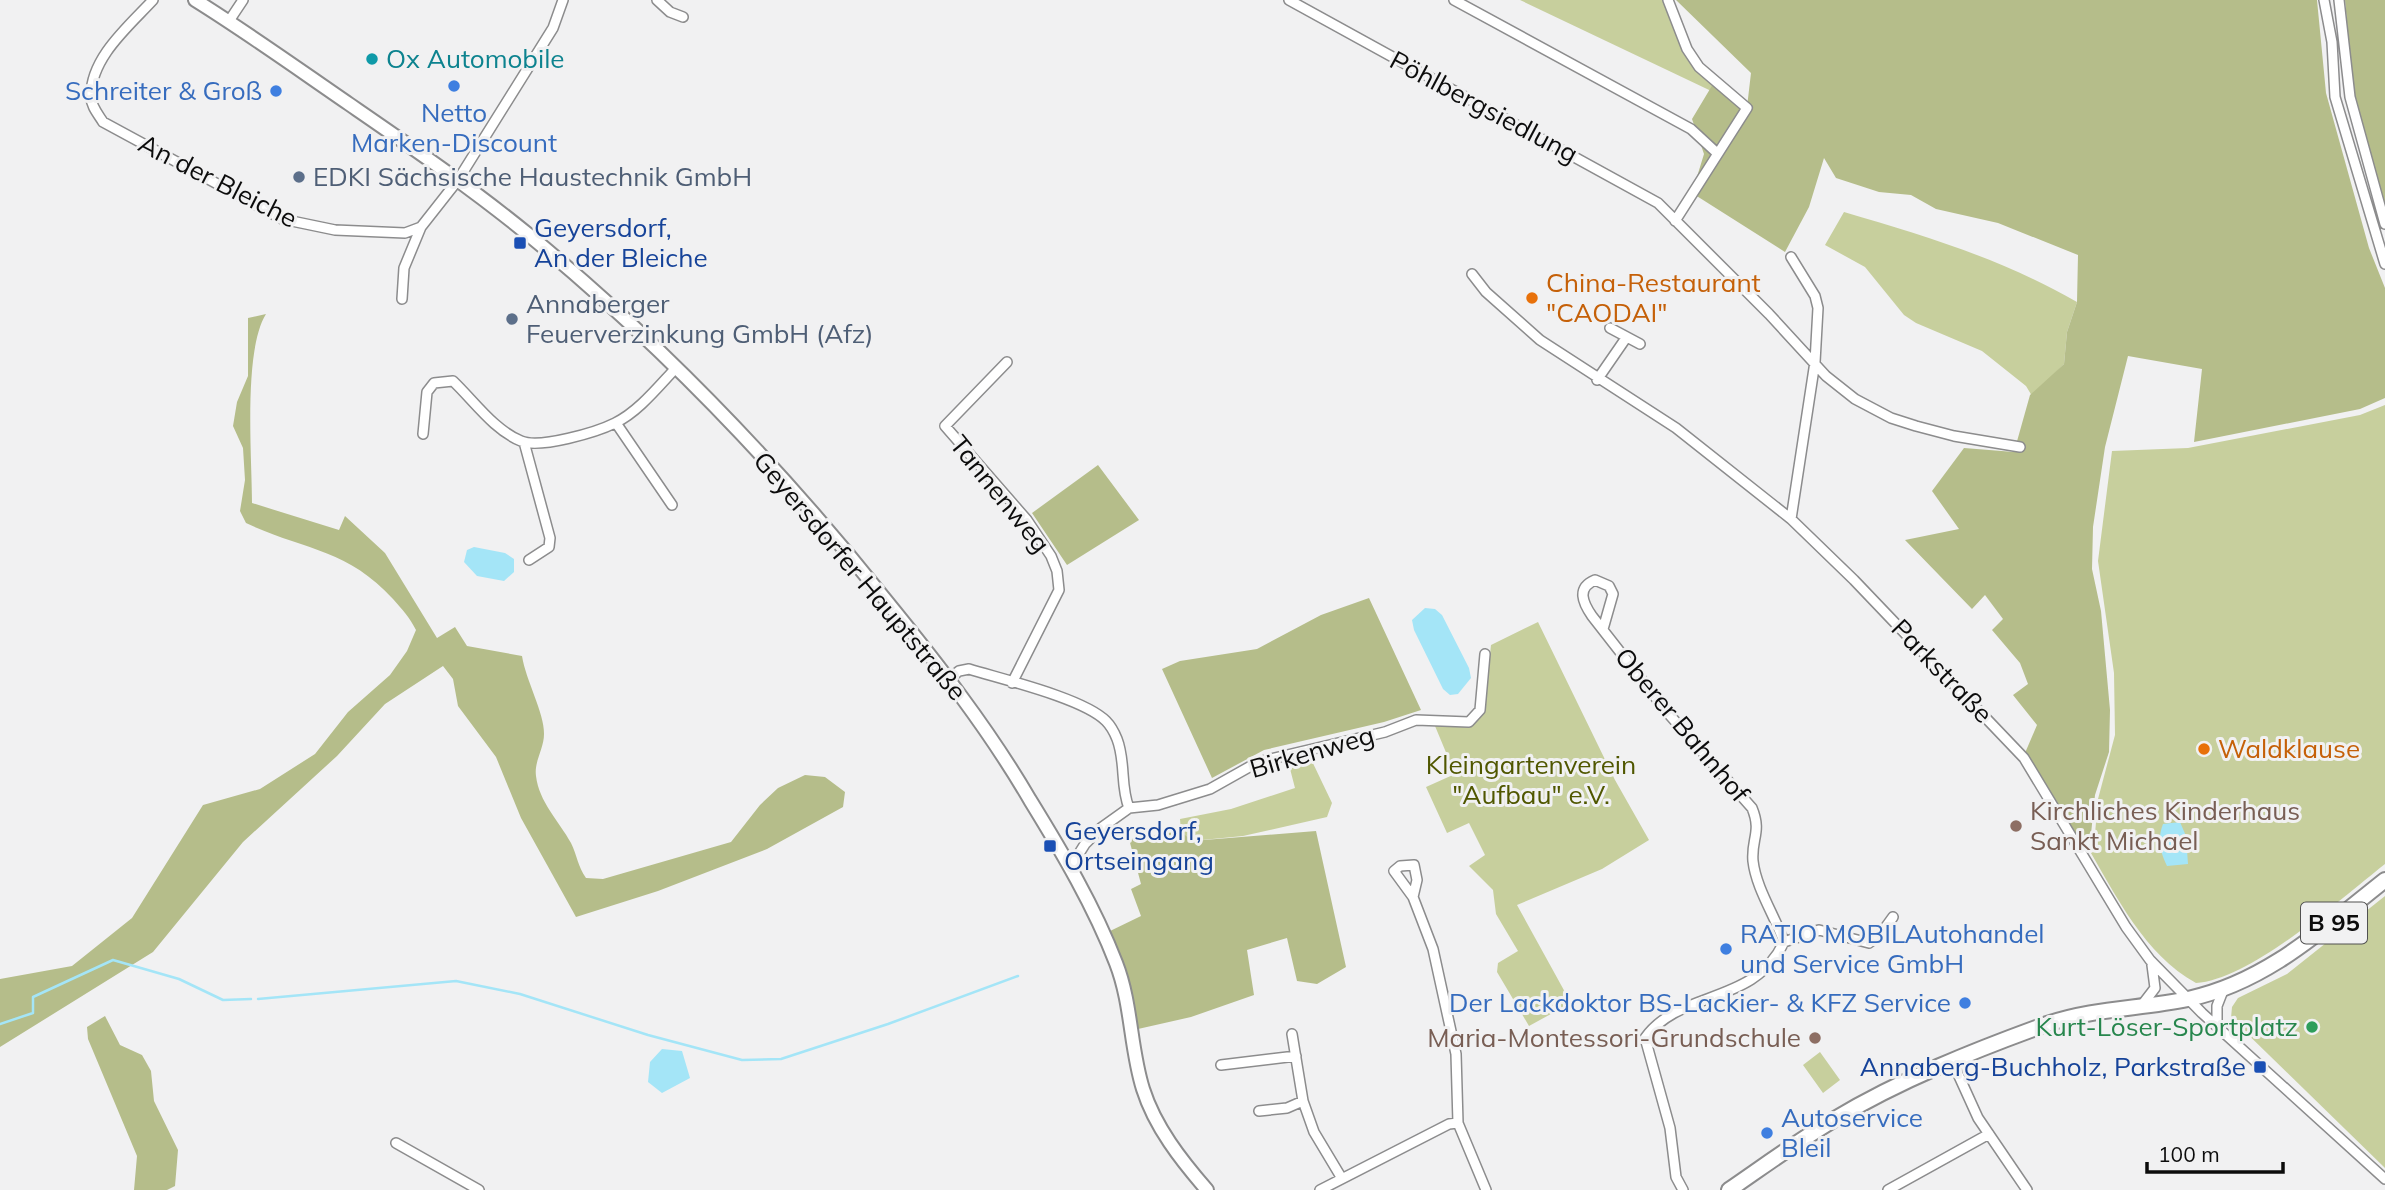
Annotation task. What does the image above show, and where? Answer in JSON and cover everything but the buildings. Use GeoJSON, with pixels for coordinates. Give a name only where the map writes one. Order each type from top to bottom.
{"type":"FeatureCollection","features":[{"type":"Feature","properties":{"kind":"main road","name":"Geyersdorfer Hauptstraße"},"geometry":{"type":"LineString","coordinates":[[195,0],[458,180],[557,259],[675,369],[803,499],[949,679],[1000,748],[1070,868],[1117,966],[1133,1032],[1141,1085],[1150,1108],[1186,1166],[1207,1190]]}},
{"type":"Feature","properties":{"kind":"main road","name":"B 95"},"geometry":{"type":"LineString","coordinates":[[1729,1190],[1840,1116],[1953,1063],[2079,1014],[2187,999],[2224,988],[2266,969],[2305,945],[2385,880]]}},
{"type":"Feature","properties":{"kind":"street","name":"An der Bleiche"},"geometry":{"type":"LineString","coordinates":[[153,0],[112,43],[97,70],[91,96],[103,122],[282,219],[335,230],[393,235],[421,227]]}},
{"type":"Feature","properties":{"kind":"street"},"geometry":{"type":"LineString","coordinates":[[229,21],[243,0]]}},
{"type":"Feature","properties":{"kind":"street"},"geometry":{"type":"LineString","coordinates":[[402,299],[404,268],[421,227],[458,180],[553,28],[563,0]]}},
{"type":"Feature","properties":{"kind":"street"},"geometry":{"type":"LineString","coordinates":[[657,0],[670,12],[683,17]]}},
{"type":"Feature","properties":{"kind":"street","name":"Pöhlbergsiedlung"},"geometry":{"type":"LineString","coordinates":[[1289,0],[1658,203],[1826,376],[1855,399],[1891,418],[1954,436],[2020,447]]}},
{"type":"Feature","properties":{"kind":"street"},"geometry":{"type":"LineString","coordinates":[[1454,0],[1691,129],[1717,153]]}},
{"type":"Feature","properties":{"kind":"street"},"geometry":{"type":"LineString","coordinates":[[1668,0],[1687,49],[1699,67],[1747,108],[1675,220]]}},
{"type":"Feature","properties":{"kind":"street"},"geometry":{"type":"LineString","coordinates":[[2324,0],[2332,43],[2336,97],[2385,264]]}},
{"type":"Feature","properties":{"kind":"street"},"geometry":{"type":"LineString","coordinates":[[2339,0],[2353,110],[2385,224]]}},
{"type":"Feature","properties":{"kind":"street"},"geometry":{"type":"LineString","coordinates":[[1791,257],[1815,296],[1818,308],[1815,362],[1791,519]]}},
{"type":"Feature","properties":{"kind":"street","name":"Parkstraße"},"geometry":{"type":"LineString","coordinates":[[1472,274],[1486,292],[1540,340],[1597,380],[1676,428],[1791,519],[1854,580],[2024,758],[2126,927],[2150,960],[2217,1027],[2385,1179]]}},
{"type":"Feature","properties":{"kind":"street"},"geometry":{"type":"LineString","coordinates":[[1611,328],[1640,344]]}},
{"type":"Feature","properties":{"kind":"street"},"geometry":{"type":"LineString","coordinates":[[1597,380],[1626,338]]}},
{"type":"Feature","properties":{"kind":"street","name":"Tannenweg"},"geometry":{"type":"LineString","coordinates":[[1007,362],[945,426],[1027,520],[1051,556],[1057,571],[1059,590],[1012,682]]}},
{"type":"Feature","properties":{"kind":"street"},"geometry":{"type":"LineString","coordinates":[[422,434],[426,391],[434,383],[453,381],[508,434],[524,442],[541,443],[616,423],[647,398],[675,369]]}},
{"type":"Feature","properties":{"kind":"street"},"geometry":{"type":"LineString","coordinates":[[616,423],[672,505]]}},
{"type":"Feature","properties":{"kind":"street"},"geometry":{"type":"LineString","coordinates":[[524,442],[550,538],[549,547],[529,560]]}},
{"type":"Feature","properties":{"kind":"street","name":"Oberer Bahnhof"},"geometry":{"type":"LineString","coordinates":[[1603,629],[1613,594],[1609,586],[1595,580],[1587,584],[1583,599],[1603,629],[1667,712],[1752,808],[1758,823],[1753,860],[1759,882],[1784,942]]}},
{"type":"Feature","properties":{"kind":"street","name":"Birkenweg"},"geometry":{"type":"LineString","coordinates":[[1070,868],[1085,844],[1101,828],[1129,808],[1158,805],[1210,789],[1258,762],[1385,732],[1416,720],[1469,722],[1480,710],[1485,654]]}},
{"type":"Feature","properties":{"kind":"street"},"geometry":{"type":"LineString","coordinates":[[949,679],[959,671],[969,670],[1075,703],[1106,720],[1117,739],[1125,770],[1124,795],[1129,808]]}},
{"type":"Feature","properties":{"kind":"street"},"geometry":{"type":"LineString","coordinates":[[1413,897],[1433,949],[1450,1015],[1459,1088],[1458,1123],[1486,1190]]}},
{"type":"Feature","properties":{"kind":"street"},"geometry":{"type":"LineString","coordinates":[[1683,1190],[1676,1177],[1670,1128],[1648,1059],[1645,1038],[1663,1018],[1727,993],[1756,978],[1775,961],[1784,942],[1819,930],[1869,943],[1880,935],[1893,917]]}},
{"type":"Feature","properties":{"kind":"street"},"geometry":{"type":"LineString","coordinates":[[2142,1005],[2155,988],[2150,960]]}},
{"type":"Feature","properties":{"kind":"street"},"geometry":{"type":"LineString","coordinates":[[2217,1027],[2217,1006],[2224,988]]}},
{"type":"Feature","properties":{"kind":"street"},"geometry":{"type":"LineString","coordinates":[[1292,1034],[1303,1101],[1314,1132],[1341,1177]]}},
{"type":"Feature","properties":{"kind":"street"},"geometry":{"type":"LineString","coordinates":[[1222,1065],[1296,1056]]}},
{"type":"Feature","properties":{"kind":"street"},"geometry":{"type":"LineString","coordinates":[[1953,1063],[1989,1134],[2027,1190]]}},
{"type":"Feature","properties":{"kind":"street"},"geometry":{"type":"LineString","coordinates":[[1258,1111],[1287,1108],[1303,1101]]}},
{"type":"Feature","properties":{"kind":"street"},"geometry":{"type":"LineString","coordinates":[[1320,1190],[1448,1124],[1458,1123]]}},
{"type":"Feature","properties":{"kind":"street"},"geometry":{"type":"LineString","coordinates":[[1888,1190],[1989,1134]]}},
{"type":"Feature","properties":{"kind":"street"},"geometry":{"type":"LineString","coordinates":[[397,1143],[465,1186],[479,1190]]}},
{"type":"Feature","properties":{"kind":"green space"},"geometry":{"type":"Polygon","coordinates":[[[1520,0],[1668,0],[1687,49],[1747,108],[1520,0]]]}},
{"type":"Feature","properties":{"kind":"green space"},"geometry":{"type":"Polygon","coordinates":[[[1676,0],[2317,0],[2326,93],[2369,248],[2385,288],[2385,398],[2360,409],[2194,442],[2202,369],[2128,356],[2105,447],[2093,527],[2092,569],[2101,611],[2110,710],[2109,752],[2095,795],[2091,834],[2083,847],[2025,753],[2037,725],[2013,695],[2028,684],[2020,663],[1992,630],[2003,619],[1985,595],[1972,609],[1905,540],[1959,529],[1932,491],[1964,448],[2014,452],[2030,395],[2064,364],[2067,332],[2077,302],[2078,255],[1998,223],[1936,209],[1911,195],[1879,192],[1836,178],[1824,158],[1809,207],[1785,252],[1692,193],[1704,154],[1692,119],[1716,79],[1747,107],[1751,73],[1676,0]]]}},
{"type":"Feature","properties":{"kind":"green space"},"geometry":{"type":"Polygon","coordinates":[[[2345,0],[2385,0],[2385,211],[2353,91],[2345,0]]]}},
{"type":"Feature","properties":{"kind":"green space"},"geometry":{"type":"Polygon","coordinates":[[[1844,212],[1992,261],[2077,302],[2067,332],[2064,364],[2032,396],[2026,386],[1982,351],[1916,323],[1904,315],[1865,267],[1825,245],[1844,212]]]}},
{"type":"Feature","properties":{"kind":"green space"},"geometry":{"type":"Polygon","coordinates":[[[266,314],[259,331],[251,378],[252,503],[339,530],[345,516],[385,553],[437,638],[455,627],[467,646],[522,656],[543,725],[544,739],[536,771],[538,785],[545,803],[571,843],[586,878],[603,879],[731,842],[760,805],[778,788],[805,775],[825,777],[845,792],[843,807],[767,849],[658,891],[576,917],[521,818],[496,757],[458,706],[453,679],[443,666],[385,704],[337,756],[243,842],[153,952],[0,1047],[0,979],[72,966],[132,918],[203,805],[260,789],[315,754],[348,712],[390,675],[407,651],[416,630],[393,599],[359,569],[324,552],[246,523],[240,511],[245,480],[243,448],[233,426],[237,402],[248,376],[248,318],[266,314]]]}},
{"type":"Feature","properties":{"kind":"green space"},"geometry":{"type":"Polygon","coordinates":[[[2385,405],[2385,864],[2321,916],[2268,953],[2218,978],[2196,983],[2161,957],[2133,923],[2088,848],[2095,834],[2098,799],[2115,735],[2114,673],[2098,561],[2112,451],[2188,448],[2360,415],[2385,405]]]}},
{"type":"Feature","properties":{"kind":"green space"},"geometry":{"type":"Polygon","coordinates":[[[1098,465],[1139,520],[1067,565],[1032,513],[1098,465]]]}},
{"type":"Feature","properties":{"kind":"green space"},"geometry":{"type":"Polygon","coordinates":[[[1369,598],[1421,710],[1384,722],[1264,750],[1212,778],[1162,669],[1180,661],[1257,649],[1321,615],[1369,598]]]}},
{"type":"Feature","properties":{"kind":"green space","name":"Kleingartenverein \"Aufbau\" e.V."},"geometry":{"type":"Polygon","coordinates":[[[1538,622],[1615,780],[1649,840],[1602,869],[1517,905],[1571,1003],[1529,1026],[1497,972],[1498,963],[1518,951],[1496,914],[1493,890],[1469,866],[1485,855],[1469,823],[1447,833],[1426,787],[1455,774],[1435,726],[1460,726],[1474,721],[1485,697],[1491,645],[1538,622]]]}},
{"type":"Feature","properties":{"kind":"green space"},"geometry":{"type":"Polygon","coordinates":[[[1310,757],[1332,803],[1327,817],[1243,836],[1192,841],[1181,831],[1180,819],[1231,809],[1295,788],[1288,761],[1310,757]]]}},
{"type":"Feature","properties":{"kind":"green space"},"geometry":{"type":"Polygon","coordinates":[[[1181,831],[1192,841],[1316,831],[1346,967],[1317,984],[1297,981],[1287,938],[1247,950],[1254,995],[1191,1017],[1138,1029],[1108,932],[1141,916],[1131,889],[1141,884],[1129,839],[1181,831]]]}},
{"type":"Feature","properties":{"kind":"green space","name":"Kurt-Löser-Sportplatz"},"geometry":{"type":"Polygon","coordinates":[[[2385,896],[2385,1168],[2231,1018],[2232,1007],[2238,998],[2287,974],[2385,896]]]}},
{"type":"Feature","properties":{"kind":"green space"},"geometry":{"type":"Polygon","coordinates":[[[105,1016],[120,1045],[142,1055],[151,1071],[154,1101],[178,1150],[175,1186],[167,1190],[134,1190],[137,1156],[88,1039],[87,1027],[105,1016]]]}},
{"type":"Feature","properties":{"kind":"green space"},"geometry":{"type":"Polygon","coordinates":[[[1820,1052],[1840,1080],[1823,1093],[1803,1065],[1820,1052]]]}},
{"type":"Feature","properties":{"kind":"water"},"geometry":{"type":"Polygon","coordinates":[[[474,547],[505,553],[514,559],[514,572],[504,581],[477,576],[464,562],[467,550],[474,547]]]}},
{"type":"Feature","properties":{"kind":"water"},"geometry":{"type":"Polygon","coordinates":[[[1425,608],[1435,609],[1442,615],[1469,668],[1471,678],[1458,694],[1450,695],[1443,689],[1414,630],[1412,620],[1425,608]]]}},
{"type":"Feature","properties":{"kind":"water"},"geometry":{"type":"Polygon","coordinates":[[[2180,822],[2186,836],[2188,864],[2167,866],[2160,845],[2161,830],[2163,824],[2180,822]]]}},
{"type":"Feature","properties":{"kind":"water"},"geometry":{"type":"Polygon","coordinates":[[[662,1049],[682,1051],[690,1078],[662,1093],[648,1082],[650,1062],[662,1049]]]}},
{"type":"Feature","properties":{"kind":"waterway"},"geometry":{"type":"LineString","coordinates":[[0,1024],[33,1013],[33,997],[113,960],[179,979],[223,1000],[251,999]]}},
{"type":"Feature","properties":{"kind":"waterway"},"geometry":{"type":"LineString","coordinates":[[258,999],[456,981],[520,994],[648,1035],[742,1060],[781,1059],[888,1024],[1018,976]]}},
{"type":"Feature","properties":{"kind":"place","name":"Ox Automobile"},"geometry":{"type":"Point","coordinates":[372,59]}},
{"type":"Feature","properties":{"kind":"place","name":"Netto Marken-Discount"},"geometry":{"type":"Point","coordinates":[454,86]}},
{"type":"Feature","properties":{"kind":"place","name":"Schreiter & Groß"},"geometry":{"type":"Point","coordinates":[276,91]}},
{"type":"Feature","properties":{"kind":"place","name":"EDKI Sächsische Haustechnik GmbH"},"geometry":{"type":"Point","coordinates":[299,177]}},
{"type":"Feature","properties":{"kind":"place","name":"Geyersdorf, An der Bleiche"},"geometry":{"type":"Point","coordinates":[520,243]}},
{"type":"Feature","properties":{"kind":"place","name":"China-Restaurant \"CAODAI\""},"geometry":{"type":"Point","coordinates":[1532,298]}},
{"type":"Feature","properties":{"kind":"place","name":"Annaberger Feuerverzinkung GmbH (Afz)"},"geometry":{"type":"Point","coordinates":[512,319]}},
{"type":"Feature","properties":{"kind":"place","name":"Waldklause"},"geometry":{"type":"Point","coordinates":[2204,749]}},
{"type":"Feature","properties":{"kind":"place","name":"Kirchliches Kinderhaus Sankt Michael"},"geometry":{"type":"Point","coordinates":[2016,826]}},
{"type":"Feature","properties":{"kind":"place","name":"Geyersdorf, Ortseingang"},"geometry":{"type":"Point","coordinates":[1050,846]}},
{"type":"Feature","properties":{"kind":"place","name":"RATIO MOBILAutohandel und Service GmbH"},"geometry":{"type":"Point","coordinates":[1726,949]}},
{"type":"Feature","properties":{"kind":"place","name":"Der Lackdoktor BS-Lackier- & KFZ Service"},"geometry":{"type":"Point","coordinates":[1965,1003]}},
{"type":"Feature","properties":{"kind":"place","name":"Kurt-Löser-Sportplatz"},"geometry":{"type":"Point","coordinates":[2312,1027]}},
{"type":"Feature","properties":{"kind":"place","name":"Maria-Montessori-Grundschule"},"geometry":{"type":"Point","coordinates":[1815,1038]}},
{"type":"Feature","properties":{"kind":"place","name":"Annaberg-Buchholz, Parkstraße"},"geometry":{"type":"Point","coordinates":[2260,1067]}},
{"type":"Feature","properties":{"kind":"place","name":"Autoservice Bleil"},"geometry":{"type":"Point","coordinates":[1767,1133]}}]}
